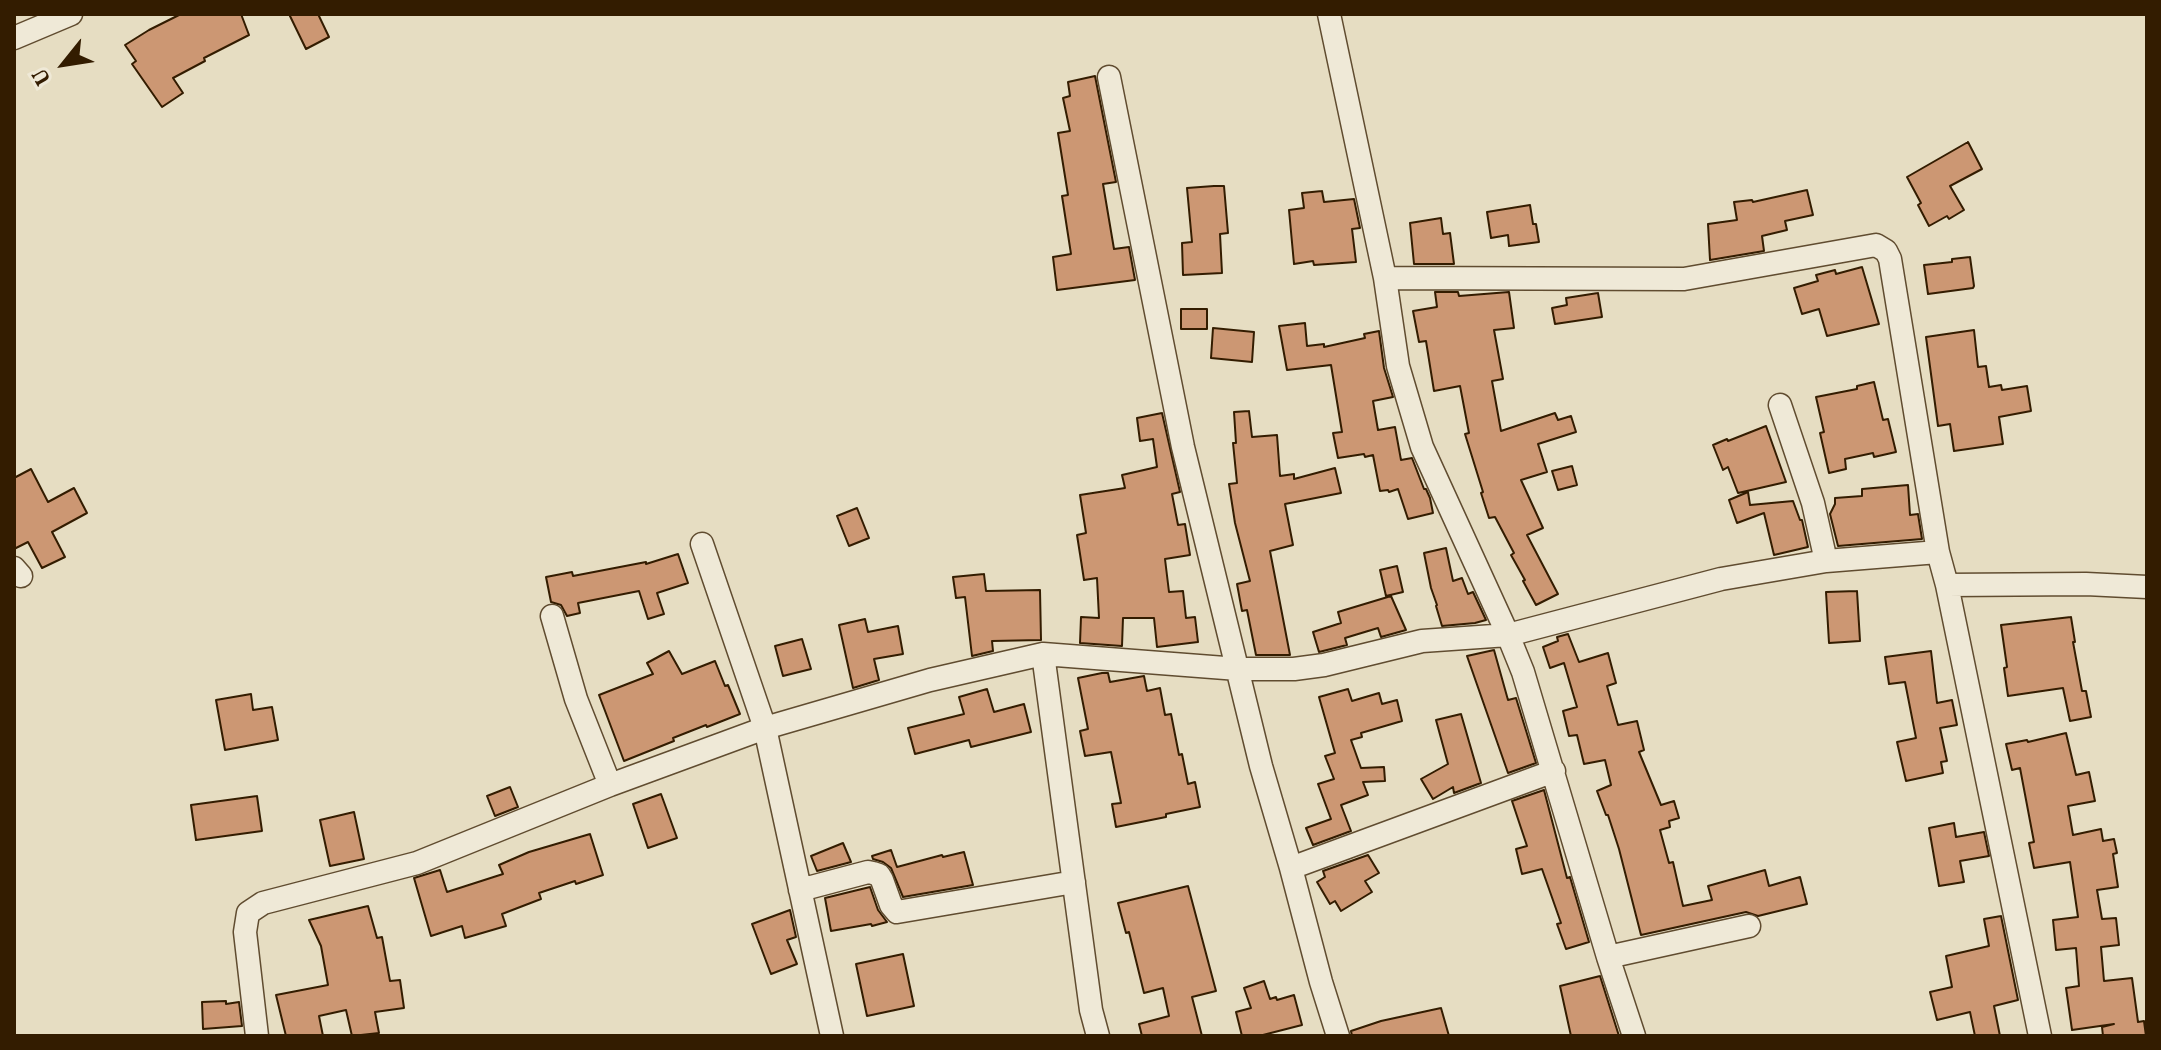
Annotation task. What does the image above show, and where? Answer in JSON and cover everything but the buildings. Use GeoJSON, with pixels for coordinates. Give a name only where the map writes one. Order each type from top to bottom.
{"type":"FeatureCollection","features":[{"type":"Feature","properties":{"kind":"street"},"geometry":{"type":"LineString","coordinates":[[14,38],[71,14]]}},
{"type":"Feature","properties":{"kind":"street"},"geometry":{"type":"LineString","coordinates":[[1329,14],[1385,278],[1398,366],[1422,447],[1523,672],[1634,1036]]}},
{"type":"Feature","properties":{"kind":"street"},"geometry":{"type":"LineString","coordinates":[[1109,77],[1183,447],[1261,766],[1338,1036]]}},
{"type":"Feature","properties":{"kind":"street"},"geometry":{"type":"LineString","coordinates":[[1385,278],[1684,279],[1876,245],[1881,247],[1890,259],[1938,552],[2040,1036]]}},
{"type":"Feature","properties":{"kind":"street"},"geometry":{"type":"LineString","coordinates":[[1780,405],[1813,503],[1826,561]]}},
{"type":"Feature","properties":{"kind":"street"},"geometry":{"type":"LineString","coordinates":[[702,544],[765,728],[832,1036]]}},
{"type":"Feature","properties":{"kind":"street"},"geometry":{"type":"LineString","coordinates":[[257,1036],[245,932],[248,913],[263,903],[417,863],[610,785],[765,728],[930,680],[1043,654],[1238,669],[1294,669],[1324,665],[1422,641],[1508,635],[1721,579],[1826,561],[1938,552]]}},
{"type":"Feature","properties":{"kind":"street"},"geometry":{"type":"LineString","coordinates":[[1947,585],[2147,587]]}},
{"type":"Feature","properties":{"kind":"street"},"geometry":{"type":"LineString","coordinates":[[552,616],[576,699],[610,785]]}},
{"type":"Feature","properties":{"kind":"street"},"geometry":{"type":"LineString","coordinates":[[1043,654],[1091,1010],[1098,1036]]}},
{"type":"Feature","properties":{"kind":"street"},"geometry":{"type":"LineString","coordinates":[[1291,868],[1554,771]]}},
{"type":"Feature","properties":{"kind":"street"},"geometry":{"type":"LineString","coordinates":[[800,890],[873,873],[879,875],[897,912],[1074,882]]}},
{"type":"Feature","properties":{"kind":"street"},"geometry":{"type":"LineString","coordinates":[[1608,957],[1749,926]]}}]}
